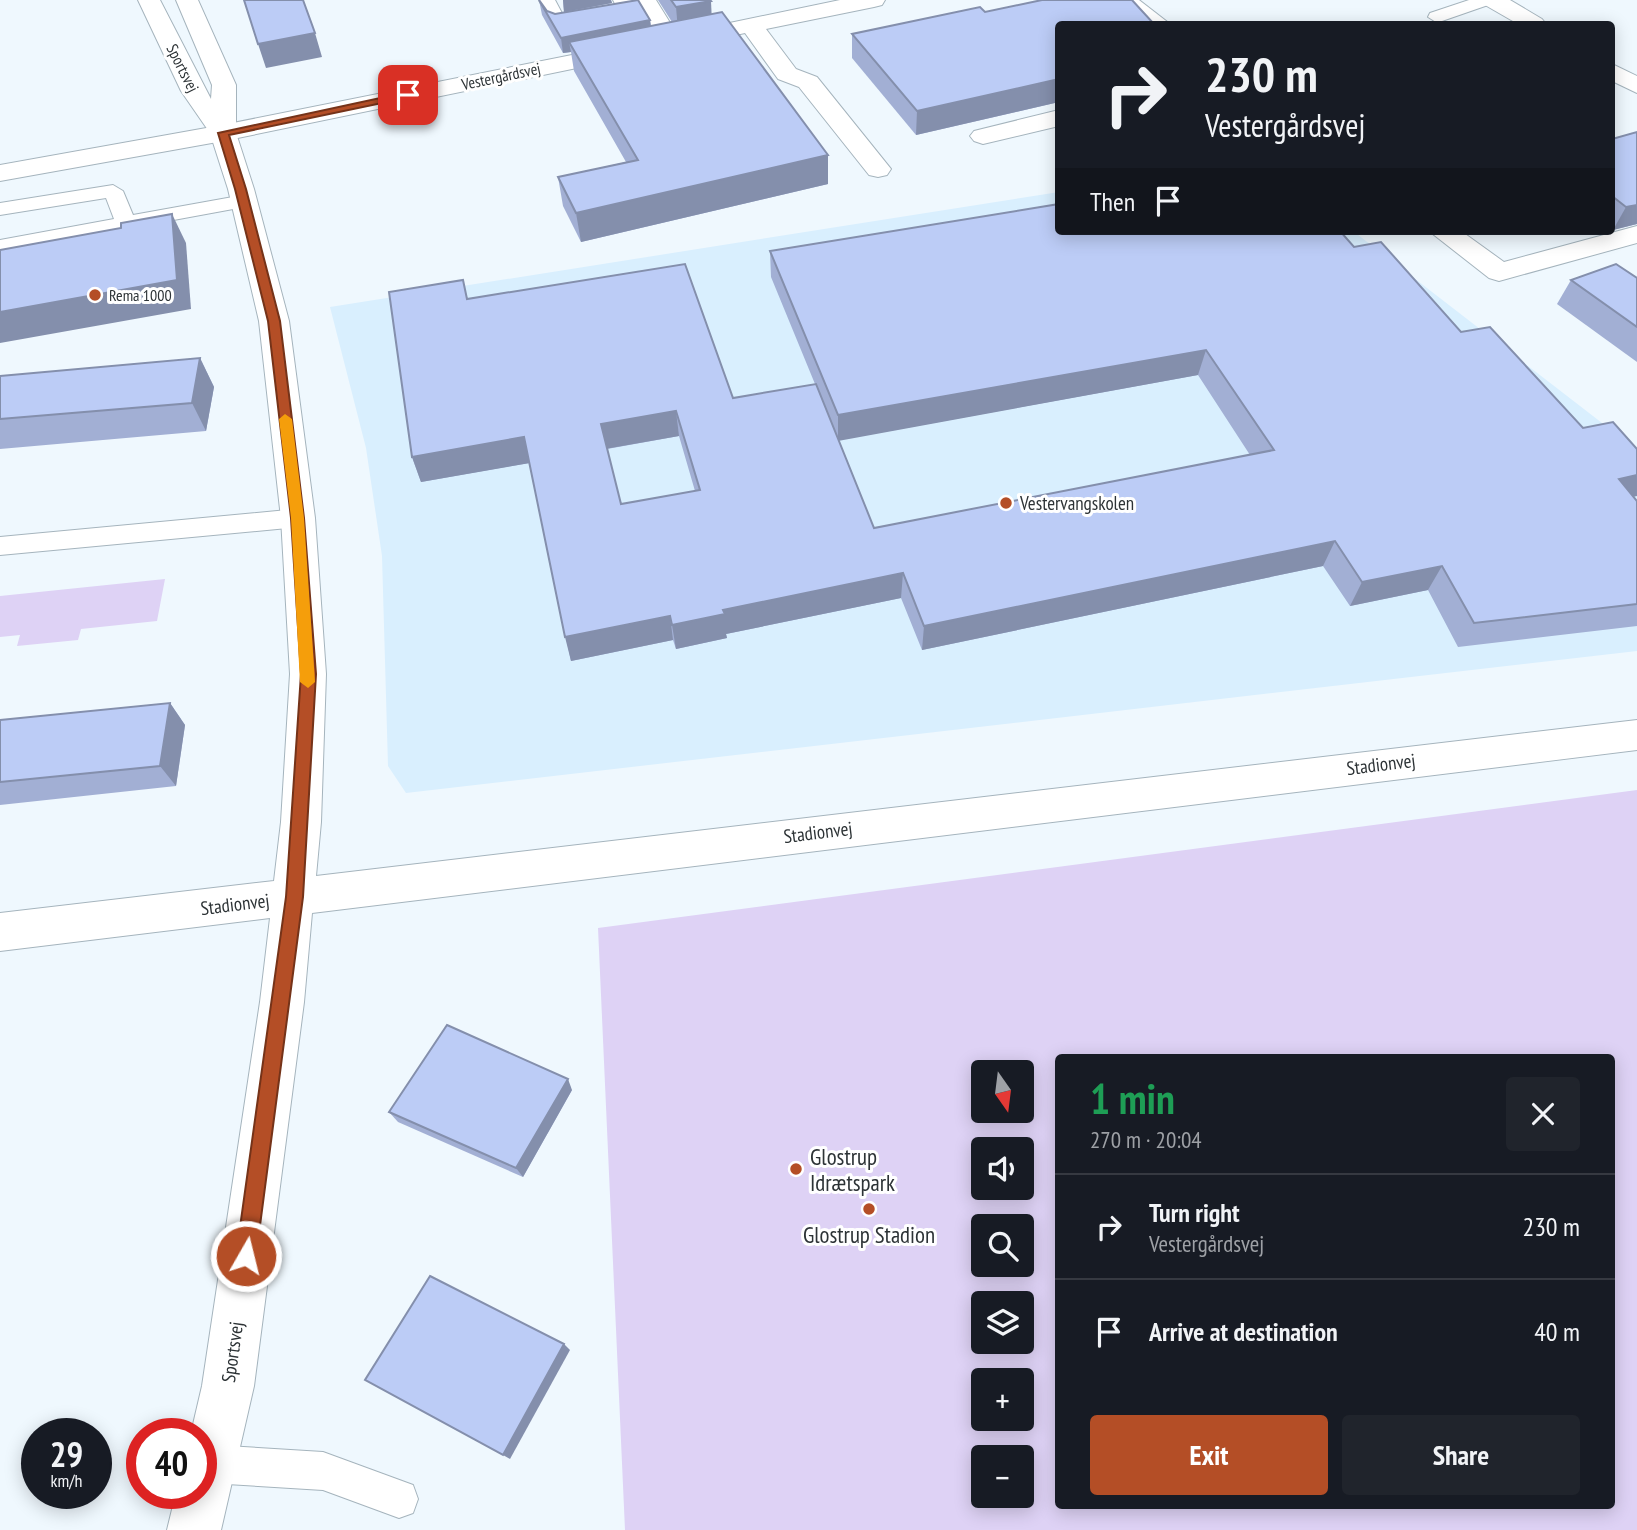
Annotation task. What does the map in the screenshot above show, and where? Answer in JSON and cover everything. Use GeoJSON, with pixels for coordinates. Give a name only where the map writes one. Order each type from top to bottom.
{"type":"FeatureCollection","features":[{"type":"Feature","properties":{"kind":"street","name":"Sportsvej"},"geometry":{"type":"LineString","coordinates":[[149,0],[192,91],[223,133]]}},
{"type":"Feature","properties":{"kind":"street","name":"Sportsvej"},"geometry":{"type":"LineString","coordinates":[[187,0],[224,85],[223,133],[244,201],[274,321],[298,518],[308,674],[295,897],[228,1386],[217,1434]]}},
{"type":"Feature","properties":{"kind":"street","name":"Vestergårdsvej"},"geometry":{"type":"LineString","coordinates":[[0,173],[223,133],[874,0]]}},
{"type":"Feature","properties":{"kind":"street"},"geometry":{"type":"LineString","coordinates":[[1124,0],[1154,21]]}},
{"type":"Feature","properties":{"kind":"street"},"geometry":{"type":"LineString","coordinates":[[1493,0],[1529,21]]}},
{"type":"Feature","properties":{"kind":"street"},"geometry":{"type":"LineString","coordinates":[[626,4],[647,4],[671,42]]}},
{"type":"Feature","properties":{"kind":"street"},"geometry":{"type":"LineString","coordinates":[[751,25],[787,74],[808,82],[878,169]]}},
{"type":"Feature","properties":{"kind":"street"},"geometry":{"type":"LineString","coordinates":[[1615,73],[1637,86]]}},
{"type":"Feature","properties":{"kind":"street"},"geometry":{"type":"LineString","coordinates":[[983,136],[1055,119]]}},
{"type":"Feature","properties":{"kind":"street"},"geometry":{"type":"LineString","coordinates":[[1448,235],[1499,272],[1637,234]]}},
{"type":"Feature","properties":{"kind":"street","name":"Stadionvej"},"geometry":{"type":"LineString","coordinates":[[0,932],[1637,735]]}},
{"type":"Feature","properties":{"kind":"street","name":"Sportsvej"},"geometry":{"type":"LineString","coordinates":[[194,1530],[199,1509]]}},
{"type":"Feature","properties":{"kind":"lane"},"geometry":{"type":"LineString","coordinates":[[547,0],[558,21],[626,4]]}},
{"type":"Feature","properties":{"kind":"lane"},"geometry":{"type":"LineString","coordinates":[[1436,17],[1485,0]]}},
{"type":"Feature","properties":{"kind":"lane"},"geometry":{"type":"LineString","coordinates":[[0,209],[113,191],[126,223]]}},
{"type":"Feature","properties":{"kind":"lane"},"geometry":{"type":"LineString","coordinates":[[0,246],[244,201]]}},
{"type":"Feature","properties":{"kind":"lane"},"geometry":{"type":"LineString","coordinates":[[0,546],[298,518]]}},
{"type":"Feature","properties":{"kind":"lane"},"geometry":{"type":"LineString","coordinates":[[217,1464],[323,1471],[400,1499]]}},
{"type":"Feature","properties":{"kind":"shaded area","name":"Vestervangskolen"},"geometry":{"type":"Polygon","coordinates":[[[1055,193],[1055,235],[1358,235],[1637,450],[1637,651],[406,793],[388,766],[382,556],[366,448],[330,307],[1055,193]]]}},
{"type":"Feature","properties":{"kind":"shaded area"},"geometry":{"type":"Polygon","coordinates":[[[165,579],[157,621],[81,629],[78,640],[17,646],[20,635],[0,637],[0,596],[165,579]]]}},
{"type":"Feature","properties":{"kind":"shaded area","name":"Glostrup Idrætspark"},"geometry":{"type":"Polygon","coordinates":[[[1637,790],[1637,1530],[625,1530],[598,928],[1637,790]]]}},
{"type":"Feature","properties":{"kind":"building"},"geometry":{"type":"Polygon","coordinates":[[[244,0],[303,0],[315,33],[258,44],[244,0]]]}},
{"type":"Feature","properties":{"kind":"building"},"geometry":{"type":"Polygon","coordinates":[[[539,0],[547,11],[555,14],[638,0],[650,20],[561,38],[539,0]]]}},
{"type":"Feature","properties":{"kind":"building"},"geometry":{"type":"Polygon","coordinates":[[[671,0],[710,0],[711,1],[676,7],[671,0]]]}},
{"type":"Feature","properties":{"kind":"building"},"geometry":{"type":"Polygon","coordinates":[[[1042,0],[1132,0],[1151,21],[1055,21],[1055,80],[917,111],[852,34],[980,7],[985,12],[1042,0]]]}},
{"type":"Feature","properties":{"kind":"building"},"geometry":{"type":"Polygon","coordinates":[[[722,12],[828,155],[576,213],[558,177],[638,160],[569,42],[722,12]]]}},
{"type":"Feature","properties":{"kind":"building"},"geometry":{"type":"Polygon","coordinates":[[[1637,132],[1637,205],[1626,207],[1615,198],[1615,138],[1637,132]]]}},
{"type":"Feature","properties":{"kind":"building"},"geometry":{"type":"Polygon","coordinates":[[[1055,205],[1055,235],[1344,235],[1354,247],[1381,242],[1461,332],[1490,327],[1583,428],[1613,422],[1637,449],[1637,475],[1619,479],[1637,501],[1637,604],[1474,623],[1442,566],[1362,582],[1335,541],[924,626],[903,573],[723,610],[725,614],[672,625],[670,616],[565,637],[524,437],[412,457],[389,292],[463,280],[467,299],[685,264],[733,398],[816,384],[874,528],[1274,450],[1206,350],[838,415],[770,251],[1055,205]],[[676,411],[601,424],[621,504],[700,490],[676,411]]]}},
{"type":"Feature","properties":{"kind":"building"},"geometry":{"type":"Polygon","coordinates":[[[172,214],[177,280],[0,312],[0,250],[121,228],[121,223],[172,214]]]}},
{"type":"Feature","properties":{"kind":"building"},"geometry":{"type":"Polygon","coordinates":[[[1616,264],[1637,278],[1637,327],[1571,280],[1616,264]]]}},
{"type":"Feature","properties":{"kind":"building"},"geometry":{"type":"Polygon","coordinates":[[[200,358],[192,403],[0,419],[0,376],[200,358]]]}},
{"type":"Feature","properties":{"kind":"building"},"geometry":{"type":"Polygon","coordinates":[[[170,703],[160,766],[0,782],[0,720],[170,703]]]}},
{"type":"Feature","properties":{"kind":"building"},"geometry":{"type":"Polygon","coordinates":[[[447,1025],[568,1079],[516,1168],[389,1112],[447,1025]]]}},
{"type":"Feature","properties":{"kind":"building"},"geometry":{"type":"Polygon","coordinates":[[[430,1276],[564,1344],[503,1455],[365,1380],[430,1276]]]}},
{"type":"Feature","properties":{"kind":"slow traffic"},"geometry":{"type":"LineString","coordinates":[[285,419],[298,518],[308,682]]}},
{"type":"Feature","properties":{"kind":"place","name":"Rema 1000"},"geometry":{"type":"Point","coordinates":[95,295]}},
{"type":"Feature","properties":{"kind":"place","name":"Vestervangskolen"},"geometry":{"type":"Point","coordinates":[1006,503]}},
{"type":"Feature","properties":{"kind":"place","name":"Glostrup Idrætspark"},"geometry":{"type":"Point","coordinates":[796,1169]}},
{"type":"Feature","properties":{"kind":"place","name":"Glostrup Stadion"},"geometry":{"type":"Point","coordinates":[869,1209]}},
{"type":"Feature","properties":{"kind":"route"},"geometry":{"type":"LineString","coordinates":[[246,1256],[295,897],[308,674],[298,518],[274,321],[241,189],[223,133],[408,95]]}}]}
